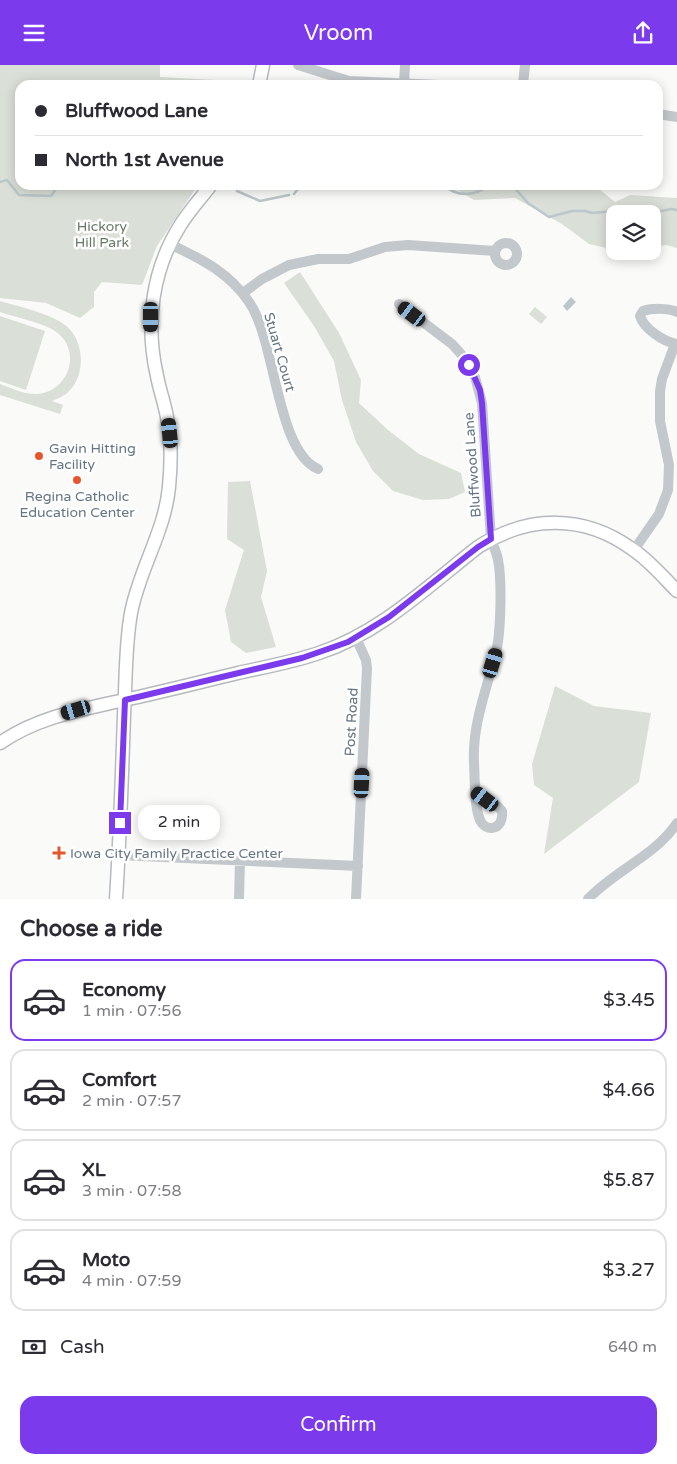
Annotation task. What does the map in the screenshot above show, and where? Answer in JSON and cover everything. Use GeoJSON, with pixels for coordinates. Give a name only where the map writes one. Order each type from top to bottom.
{"type":"FeatureCollection","features":[{"type":"Feature","properties":{"kind":"main road"},"geometry":{"type":"LineString","coordinates":[[260,80],[263,65]]}},
{"type":"Feature","properties":{"kind":"main road"},"geometry":{"type":"LineString","coordinates":[[116,899],[125,679],[131,614],[143,569],[163,518],[171,467],[169,428],[153,356],[151,317],[157,280],[170,244],[192,208],[207,190]]}},
{"type":"Feature","properties":{"kind":"main road"},"geometry":{"type":"LineString","coordinates":[[0,743],[16,733],[53,717],[76,710],[302,658],[333,648],[356,638],[389,617],[478,547],[516,528],[529,525],[568,523],[582,525],[607,534],[634,549],[677,591]]}},
{"type":"Feature","properties":{"kind":"street"},"geometry":{"type":"LineString","coordinates":[[298,65],[346,80]]}},
{"type":"Feature","properties":{"kind":"street"},"geometry":{"type":"LineString","coordinates":[[404,80],[405,65]]}},
{"type":"Feature","properties":{"kind":"street"},"geometry":{"type":"LineString","coordinates":[[524,80],[526,65]]}},
{"type":"Feature","properties":{"kind":"street"},"geometry":{"type":"LineString","coordinates":[[663,115],[677,117]]}},
{"type":"Feature","properties":{"kind":"street","name":"Stuart Court"},"geometry":{"type":"LineString","coordinates":[[170,244],[212,265],[243,293],[257,315],[262,328],[279,397],[293,440],[306,462],[318,469]]}},
{"type":"Feature","properties":{"kind":"street"},"geometry":{"type":"LineString","coordinates":[[243,293],[262,279],[289,265],[318,259],[349,259],[385,247],[408,245],[495,251]]}},
{"type":"Feature","properties":{"kind":"street","name":"Bluffwood Lane"},"geometry":{"type":"LineString","coordinates":[[399,304],[452,344],[465,360],[475,377],[482,403],[491,539],[498,559],[500,573],[497,649],[481,701],[475,735],[476,793]]}},
{"type":"Feature","properties":{"kind":"street"},"geometry":{"type":"LineString","coordinates":[[634,549],[659,514],[668,491],[669,465],[660,421],[660,391],[662,379],[676,344],[666,341],[646,326],[640,316],[643,311],[647,310],[677,312]]}},
{"type":"Feature","properties":{"kind":"street","name":"Post Road"},"geometry":{"type":"LineString","coordinates":[[356,638],[366,659],[367,667],[356,899]]}},
{"type":"Feature","properties":{"kind":"street"},"geometry":{"type":"LineString","coordinates":[[588,899],[608,880],[655,848],[677,823]]}},
{"type":"Feature","properties":{"kind":"street"},"geometry":{"type":"LineString","coordinates":[[118,855],[358,866]]}},
{"type":"Feature","properties":{"kind":"street"},"geometry":{"type":"LineString","coordinates":[[239,899],[240,860]]}},
{"type":"Feature","properties":{"kind":"green space","name":"Hickory Hill Park"},"geometry":{"type":"Polygon","coordinates":[[[0,65],[160,65],[160,77],[214,80],[15,80],[15,190],[195,190],[157,246],[142,285],[102,282],[94,292],[94,307],[80,318],[46,303],[0,298],[0,65]]]}},
{"type":"Feature","properties":{"kind":"green space"},"geometry":{"type":"Polygon","coordinates":[[[458,190],[600,190],[615,202],[630,195],[677,198],[677,248],[661,246],[661,205],[606,205],[606,248],[589,244],[562,224],[515,198],[474,200],[458,190]]]}},
{"type":"Feature","properties":{"kind":"green space"},"geometry":{"type":"Polygon","coordinates":[[[300,272],[339,333],[361,380],[359,403],[388,430],[419,454],[461,473],[465,492],[449,499],[423,500],[393,491],[373,471],[356,442],[342,400],[334,361],[314,326],[284,283],[300,272]]]}},
{"type":"Feature","properties":{"kind":"green space"},"geometry":{"type":"Polygon","coordinates":[[[0,301],[51,317],[65,325],[77,340],[81,359],[77,379],[73,387],[66,394],[52,401],[63,405],[60,414],[0,395],[0,384],[28,393],[38,394],[49,391],[58,386],[64,378],[69,369],[70,358],[69,348],[64,339],[55,331],[0,312],[0,301]]]}},
{"type":"Feature","properties":{"kind":"green space"},"geometry":{"type":"Polygon","coordinates":[[[535,307],[547,317],[541,324],[529,314],[535,307]]]}},
{"type":"Feature","properties":{"kind":"green space"},"geometry":{"type":"Polygon","coordinates":[[[0,316],[45,331],[26,390],[0,381],[0,316]]]}},
{"type":"Feature","properties":{"kind":"green space"},"geometry":{"type":"Polygon","coordinates":[[[250,481],[267,571],[261,597],[276,647],[246,653],[231,642],[225,610],[244,550],[227,539],[228,482],[250,481]]]}},
{"type":"Feature","properties":{"kind":"green space"},"geometry":{"type":"Polygon","coordinates":[[[555,686],[594,706],[651,713],[639,782],[544,854],[553,798],[534,785],[532,764],[555,686]]]}},
{"type":"Feature","properties":{"kind":"shaded area"},"geometry":{"type":"Polygon","coordinates":[[[571,297],[576,302],[567,311],[563,306],[571,297]]]}},
{"type":"Feature","properties":{"kind":"waterway"},"geometry":{"type":"LineString","coordinates":[[0,182],[7,180],[15,190]]}},
{"type":"Feature","properties":{"kind":"waterway"},"geometry":{"type":"LineString","coordinates":[[15,190],[19,195],[51,196],[55,190]]}},
{"type":"Feature","properties":{"kind":"waterway"},"geometry":{"type":"LineString","coordinates":[[294,194],[297,190]]}},
{"type":"Feature","properties":{"kind":"waterway"},"geometry":{"type":"LineString","coordinates":[[451,190],[461,194],[481,190]]}},
{"type":"Feature","properties":{"kind":"waterway"},"geometry":{"type":"LineString","coordinates":[[516,190],[528,203],[549,217],[572,211],[592,213],[625,210],[653,213],[671,209],[677,210]]}},
{"type":"Feature","properties":{"kind":"waterway"},"geometry":{"type":"LineString","coordinates":[[237,191],[260,201],[289,195]]}},
{"type":"Feature","properties":{"kind":"place","name":"Gavin Hitting Facility"},"geometry":{"type":"Point","coordinates":[39,456]}},
{"type":"Feature","properties":{"kind":"place","name":"Regina Catholic Education Center"},"geometry":{"type":"Point","coordinates":[77,480]}},
{"type":"Feature","properties":{"kind":"place","name":"Iowa City Family Practice Center"},"geometry":{"type":"Point","coordinates":[59,853]}},
{"type":"Feature","properties":{"kind":"route"},"geometry":{"type":"LineString","coordinates":[[120,823],[125,700],[318,654],[348,642],[389,617],[478,547],[491,539],[482,403],[480,390],[469,365]]}}]}
